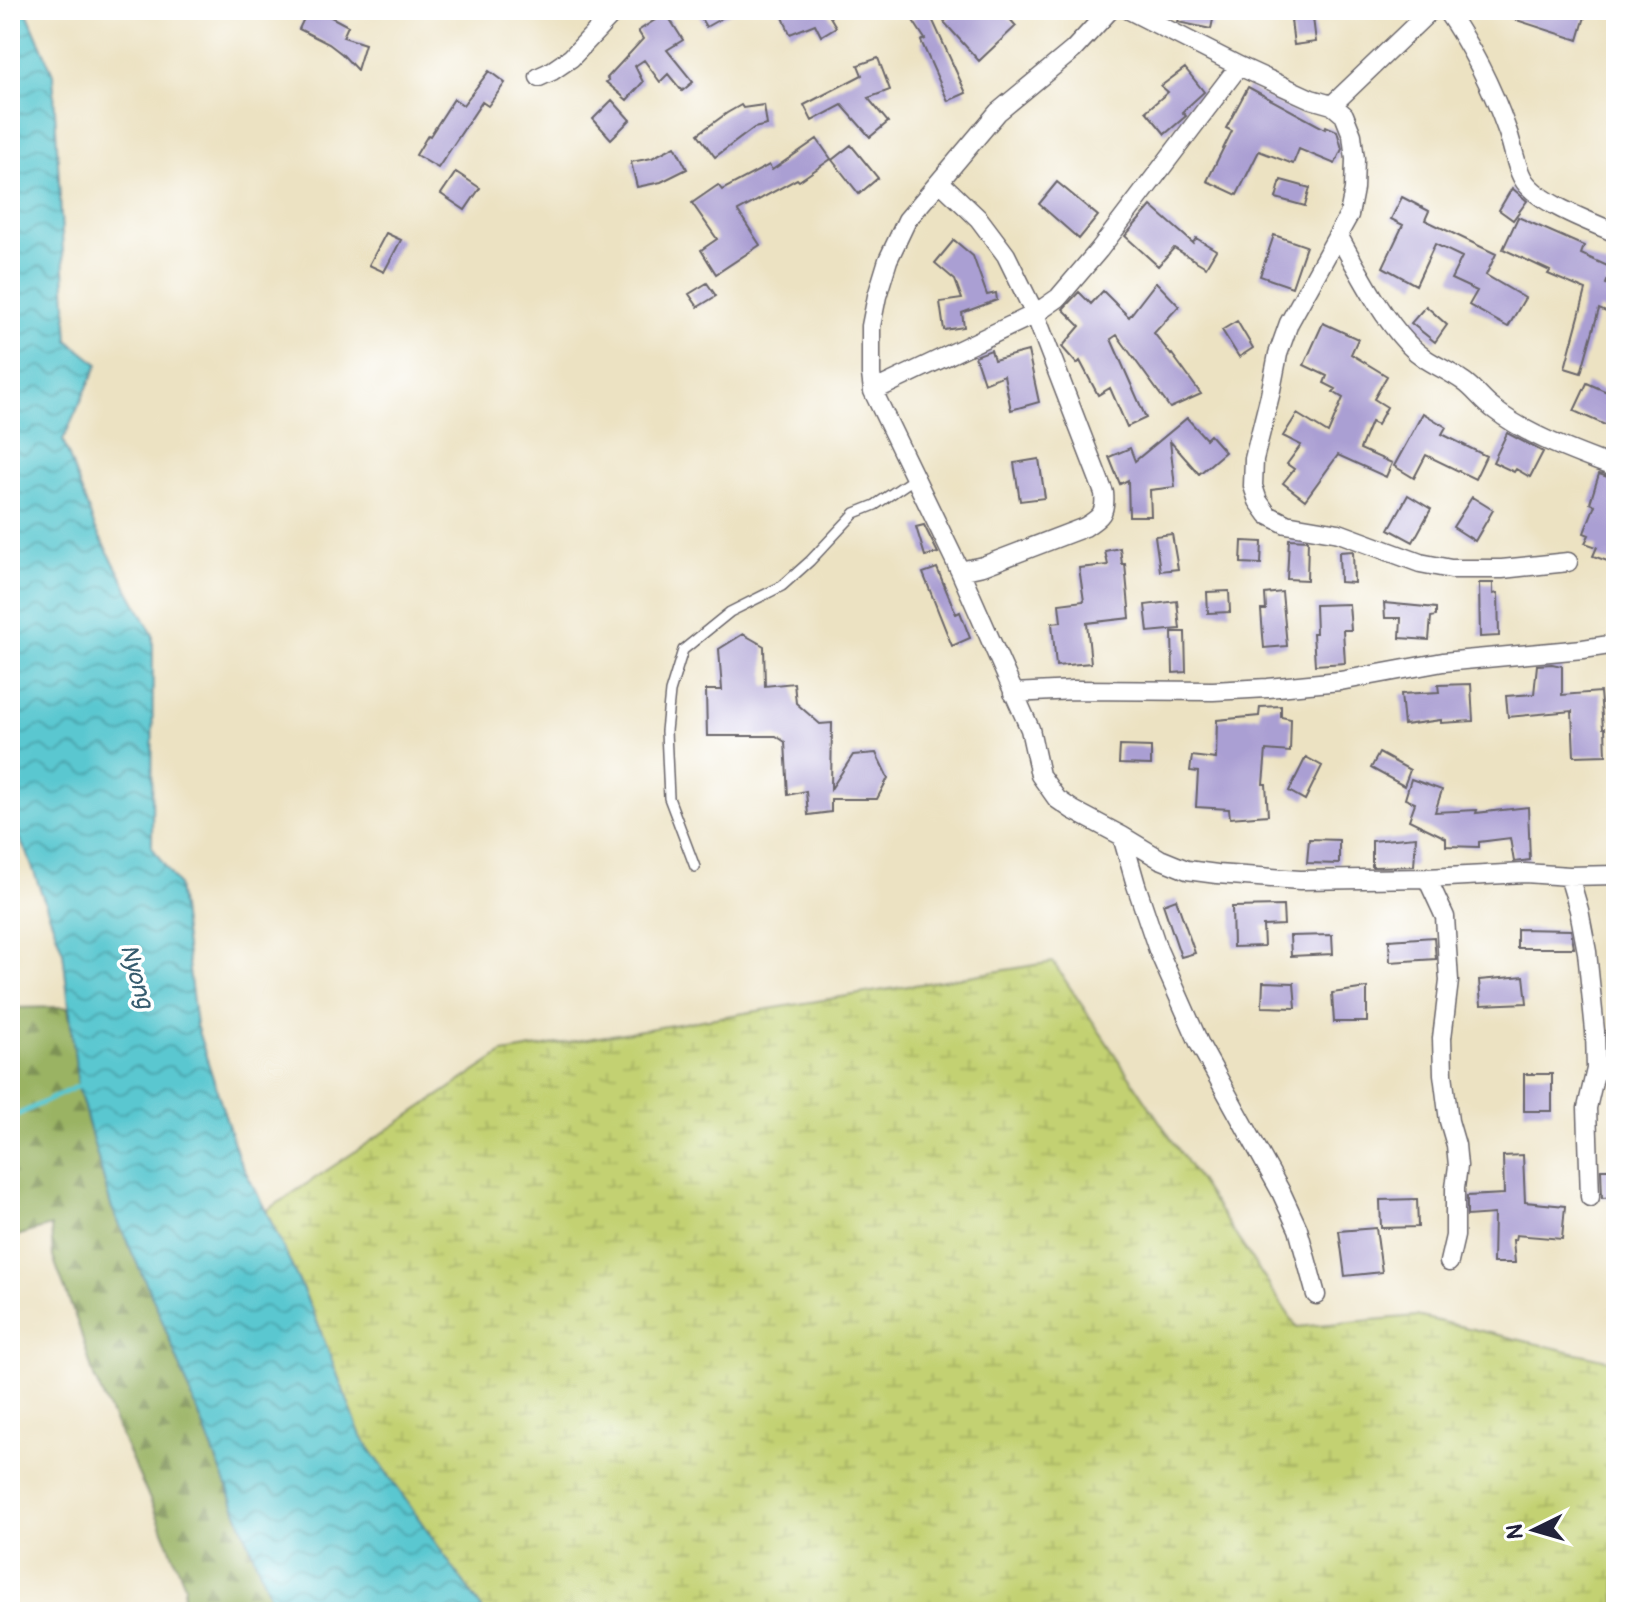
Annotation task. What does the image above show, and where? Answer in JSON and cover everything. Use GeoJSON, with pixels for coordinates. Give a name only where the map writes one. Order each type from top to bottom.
{"type":"FeatureCollection","features":[{"type":"Feature","properties":{"kind":"street"},"geometry":{"type":"LineString","coordinates":[[539,77],[571,58],[616,10]]}},
{"type":"Feature","properties":{"kind":"street"},"geometry":{"type":"LineString","coordinates":[[1110,10],[1073,50],[998,112],[907,220],[888,260],[871,326],[873,391],[960,571],[1030,729],[1040,775],[1057,799],[1073,810],[1160,859],[1187,870],[1300,880],[1525,873],[1616,875]]}},
{"type":"Feature","properties":{"kind":"street"},"geometry":{"type":"LineString","coordinates":[[1129,10],[1239,66],[1311,99],[1332,105],[1344,115],[1352,135],[1354,189],[1349,215],[1289,323],[1278,354],[1254,459],[1253,486],[1258,501],[1268,515],[1286,524],[1339,533],[1420,563],[1451,569],[1502,569],[1568,562]]}},
{"type":"Feature","properties":{"kind":"street"},"geometry":{"type":"LineString","coordinates":[[1332,105],[1431,10]]}},
{"type":"Feature","properties":{"kind":"street"},"geometry":{"type":"LineString","coordinates":[[1446,10],[1462,33],[1507,128],[1524,181],[1559,207],[1616,233]]}},
{"type":"Feature","properties":{"kind":"street"},"geometry":{"type":"LineString","coordinates":[[873,391],[1035,314],[1058,298],[1099,250],[1239,66]]}},
{"type":"Feature","properties":{"kind":"street"},"geometry":{"type":"LineString","coordinates":[[940,182],[979,219],[1006,255],[1035,314],[1104,493],[1105,508],[1097,519],[1085,527],[983,566],[960,571]]}},
{"type":"Feature","properties":{"kind":"street"},"geometry":{"type":"LineString","coordinates":[[1338,235],[1387,317],[1424,359],[1465,382],[1493,409],[1515,423],[1616,468]]}},
{"type":"Feature","properties":{"kind":"street"},"geometry":{"type":"LineString","coordinates":[[1013,693],[1268,688],[1340,681],[1443,662],[1616,644]]}},
{"type":"Feature","properties":{"kind":"street"},"geometry":{"type":"LineString","coordinates":[[1122,836],[1158,950],[1200,1045],[1298,1229],[1316,1295]]}},
{"type":"Feature","properties":{"kind":"street"},"geometry":{"type":"LineString","coordinates":[[1569,876],[1587,952],[1595,1031],[1596,1069],[1587,1108],[1590,1197]]}},
{"type":"Feature","properties":{"kind":"street"},"geometry":{"type":"LineString","coordinates":[[1427,878],[1445,917],[1449,981],[1442,1038],[1443,1074],[1458,1166],[1455,1236],[1449,1262]]}},
{"type":"Feature","properties":{"kind":"lane"},"geometry":{"type":"LineString","coordinates":[[695,867],[669,798],[666,745],[670,692],[683,650],[730,612],[782,586],[855,513],[875,505],[915,478]]}},
{"type":"Feature","properties":{"kind":"green space"},"geometry":{"type":"Polygon","coordinates":[[[1053,962],[1297,1327],[1416,1316],[1616,1362],[1616,1612],[484,1612],[361,1436],[314,1314],[266,1211],[503,1053],[1053,962]]]}},
{"type":"Feature","properties":{"kind":"green space"},"geometry":{"type":"Polygon","coordinates":[[[68,1007],[78,1086],[111,1206],[156,1305],[276,1612],[181,1612],[185,1585],[94,1377],[53,1257],[51,1226],[10,1238],[10,1008],[68,1007]]]}},
{"type":"Feature","properties":{"kind":"water","name":"Nyong"},"geometry":{"type":"Polygon","coordinates":[[[10,10],[26,10],[53,74],[68,340],[98,364],[63,440],[95,528],[153,635],[152,847],[178,885],[196,1025],[239,1159],[314,1314],[361,1436],[484,1612],[276,1612],[156,1305],[111,1206],[78,1086],[63,952],[27,853],[10,823],[10,10]]]}},
{"type":"Feature","properties":{"kind":"building"},"geometry":{"type":"Polygon","coordinates":[[[308,10],[318,10],[348,26],[343,37],[365,44],[357,70],[329,44],[299,29],[308,10]]]}},
{"type":"Feature","properties":{"kind":"building"},"geometry":{"type":"Polygon","coordinates":[[[696,10],[736,10],[706,27],[696,10]]]}},
{"type":"Feature","properties":{"kind":"building"},"geometry":{"type":"Polygon","coordinates":[[[780,10],[826,10],[836,27],[821,36],[815,24],[790,34],[780,10]]]}},
{"type":"Feature","properties":{"kind":"building"},"geometry":{"type":"Polygon","coordinates":[[[928,10],[966,93],[948,101],[921,41],[925,39],[912,19],[928,10]]]}},
{"type":"Feature","properties":{"kind":"building"},"geometry":{"type":"Polygon","coordinates":[[[957,10],[1014,10],[1008,17],[1016,26],[979,61],[944,22],[957,10]]]}},
{"type":"Feature","properties":{"kind":"building"},"geometry":{"type":"Polygon","coordinates":[[[1181,10],[1215,10],[1211,29],[1178,22],[1181,10]]]}},
{"type":"Feature","properties":{"kind":"building"},"geometry":{"type":"Polygon","coordinates":[[[1297,10],[1312,10],[1316,42],[1294,45],[1291,20],[1298,19],[1297,10]]]}},
{"type":"Feature","properties":{"kind":"building"},"geometry":{"type":"Polygon","coordinates":[[[1495,10],[1587,10],[1578,40],[1495,13],[1495,10]]]}},
{"type":"Feature","properties":{"kind":"building"},"geometry":{"type":"Polygon","coordinates":[[[666,13],[683,40],[667,50],[693,82],[682,91],[668,74],[660,82],[644,60],[635,66],[643,82],[627,100],[606,82],[609,80],[607,78],[643,39],[638,31],[666,13]]]}},
{"type":"Feature","properties":{"kind":"building"},"geometry":{"type":"Polygon","coordinates":[[[878,58],[890,90],[868,98],[888,122],[870,137],[842,105],[812,121],[804,105],[862,75],[858,65],[878,58]]]}},
{"type":"Feature","properties":{"kind":"building"},"geometry":{"type":"Polygon","coordinates":[[[1185,68],[1204,92],[1182,112],[1186,116],[1165,134],[1146,111],[1168,92],[1161,86],[1185,68]]]}},
{"type":"Feature","properties":{"kind":"building"},"geometry":{"type":"Polygon","coordinates":[[[489,71],[505,83],[488,106],[482,102],[438,168],[416,155],[454,99],[463,105],[489,71]]]}},
{"type":"Feature","properties":{"kind":"building"},"geometry":{"type":"Polygon","coordinates":[[[1248,87],[1325,129],[1326,126],[1337,131],[1342,149],[1335,164],[1299,149],[1293,164],[1259,151],[1237,195],[1207,181],[1232,131],[1226,128],[1248,87]]]}},
{"type":"Feature","properties":{"kind":"building"},"geometry":{"type":"Polygon","coordinates":[[[612,100],[630,120],[611,139],[593,119],[612,100]]]}},
{"type":"Feature","properties":{"kind":"building"},"geometry":{"type":"Polygon","coordinates":[[[741,105],[743,108],[764,105],[767,125],[754,128],[715,157],[698,134],[741,105]]]}},
{"type":"Feature","properties":{"kind":"building"},"geometry":{"type":"Polygon","coordinates":[[[817,139],[831,159],[799,181],[797,179],[738,211],[760,245],[716,274],[701,250],[717,239],[692,203],[718,185],[722,190],[769,165],[772,170],[817,139]]]}},
{"type":"Feature","properties":{"kind":"building"},"geometry":{"type":"Polygon","coordinates":[[[851,145],[878,178],[859,194],[832,160],[851,145]]]}},
{"type":"Feature","properties":{"kind":"building"},"geometry":{"type":"Polygon","coordinates":[[[675,146],[687,169],[661,182],[637,187],[631,162],[652,158],[675,146]]]}},
{"type":"Feature","properties":{"kind":"building"},"geometry":{"type":"Polygon","coordinates":[[[456,172],[480,188],[465,210],[441,194],[456,172]]]}},
{"type":"Feature","properties":{"kind":"building"},"geometry":{"type":"Polygon","coordinates":[[[1281,180],[1310,188],[1305,206],[1276,198],[1281,180]]]}},
{"type":"Feature","properties":{"kind":"building"},"geometry":{"type":"Polygon","coordinates":[[[1057,182],[1098,216],[1079,239],[1039,204],[1057,182]]]}},
{"type":"Feature","properties":{"kind":"building"},"geometry":{"type":"Polygon","coordinates":[[[1512,188],[1527,201],[1513,220],[1499,210],[1512,188]]]}},
{"type":"Feature","properties":{"kind":"building"},"geometry":{"type":"Polygon","coordinates":[[[1402,197],[1429,211],[1425,220],[1496,254],[1486,275],[1525,298],[1508,327],[1469,305],[1477,291],[1451,279],[1462,257],[1435,244],[1416,285],[1383,267],[1403,225],[1391,219],[1402,197]]]}},
{"type":"Feature","properties":{"kind":"building"},"geometry":{"type":"Polygon","coordinates":[[[1151,206],[1193,243],[1196,238],[1216,250],[1206,267],[1174,248],[1158,266],[1125,236],[1151,206]]]}},
{"type":"Feature","properties":{"kind":"building"},"geometry":{"type":"Polygon","coordinates":[[[1518,217],[1584,246],[1581,254],[1612,268],[1606,284],[1616,288],[1616,316],[1599,309],[1581,373],[1565,368],[1586,290],[1548,274],[1550,271],[1503,249],[1518,217]]]}},
{"type":"Feature","properties":{"kind":"building"},"geometry":{"type":"Polygon","coordinates":[[[386,233],[401,240],[384,272],[369,265],[386,233]]]}},
{"type":"Feature","properties":{"kind":"building"},"geometry":{"type":"Polygon","coordinates":[[[1274,235],[1306,246],[1292,287],[1260,276],[1274,235]]]}},
{"type":"Feature","properties":{"kind":"building"},"geometry":{"type":"Polygon","coordinates":[[[954,240],[973,256],[987,295],[996,293],[997,300],[962,313],[964,327],[944,330],[940,302],[962,299],[955,280],[935,263],[954,240]]]}},
{"type":"Feature","properties":{"kind":"building"},"geometry":{"type":"Polygon","coordinates":[[[1156,282],[1179,306],[1154,333],[1201,394],[1170,408],[1117,335],[1111,339],[1146,418],[1127,427],[1110,388],[1098,395],[1080,361],[1077,364],[1062,347],[1080,326],[1063,309],[1079,292],[1091,304],[1103,291],[1129,317],[1156,282]]]}},
{"type":"Feature","properties":{"kind":"building"},"geometry":{"type":"Polygon","coordinates":[[[707,283],[716,296],[698,307],[689,294],[707,283]]]}},
{"type":"Feature","properties":{"kind":"building"},"geometry":{"type":"Polygon","coordinates":[[[1426,306],[1447,325],[1435,342],[1411,323],[1426,306]]]}},
{"type":"Feature","properties":{"kind":"building"},"geometry":{"type":"Polygon","coordinates":[[[1237,321],[1253,348],[1239,357],[1222,330],[1237,321]]]}},
{"type":"Feature","properties":{"kind":"building"},"geometry":{"type":"Polygon","coordinates":[[[1323,323],[1358,339],[1351,354],[1387,376],[1374,399],[1387,407],[1377,425],[1371,422],[1360,449],[1392,463],[1386,477],[1338,455],[1305,500],[1283,483],[1294,469],[1287,464],[1301,445],[1283,436],[1297,414],[1328,433],[1343,398],[1333,392],[1336,389],[1324,383],[1327,376],[1304,365],[1323,323]]]}},
{"type":"Feature","properties":{"kind":"building"},"geometry":{"type":"Polygon","coordinates":[[[991,350],[994,360],[1028,351],[1039,402],[1011,410],[1004,375],[984,383],[975,356],[991,350]]]}},
{"type":"Feature","properties":{"kind":"building"},"geometry":{"type":"Polygon","coordinates":[[[1587,383],[1616,396],[1616,430],[1574,411],[1587,383]]]}},
{"type":"Feature","properties":{"kind":"building"},"geometry":{"type":"Polygon","coordinates":[[[1423,413],[1446,427],[1442,434],[1486,456],[1475,479],[1426,455],[1414,478],[1394,466],[1423,413]]]}},
{"type":"Feature","properties":{"kind":"building"},"geometry":{"type":"Polygon","coordinates":[[[1187,418],[1206,439],[1210,435],[1225,452],[1199,474],[1170,441],[1175,487],[1150,490],[1151,516],[1129,516],[1128,480],[1120,484],[1109,457],[1130,448],[1135,461],[1187,418]]]}},
{"type":"Feature","properties":{"kind":"building"},"geometry":{"type":"Polygon","coordinates":[[[1507,433],[1543,452],[1530,477],[1493,462],[1507,433]]]}},
{"type":"Feature","properties":{"kind":"building"},"geometry":{"type":"Polygon","coordinates":[[[1039,459],[1045,498],[1020,501],[1014,463],[1039,459]]]}},
{"type":"Feature","properties":{"kind":"building"},"geometry":{"type":"Polygon","coordinates":[[[1599,474],[1616,480],[1616,564],[1593,556],[1597,547],[1585,543],[1589,535],[1584,533],[1595,505],[1590,503],[1599,474]]]}},
{"type":"Feature","properties":{"kind":"building"},"geometry":{"type":"Polygon","coordinates":[[[1408,495],[1431,509],[1413,542],[1389,529],[1408,495]]]}},
{"type":"Feature","properties":{"kind":"building"},"geometry":{"type":"Polygon","coordinates":[[[1472,497],[1493,510],[1475,541],[1453,527],[1472,497]]]}},
{"type":"Feature","properties":{"kind":"building"},"geometry":{"type":"Polygon","coordinates":[[[924,525],[938,553],[925,556],[916,527],[924,525]]]}},
{"type":"Feature","properties":{"kind":"building"},"geometry":{"type":"Polygon","coordinates":[[[1172,534],[1178,569],[1160,571],[1155,536],[1172,534]]]}},
{"type":"Feature","properties":{"kind":"building"},"geometry":{"type":"Polygon","coordinates":[[[1289,539],[1308,540],[1307,580],[1287,579],[1289,539]]]}},
{"type":"Feature","properties":{"kind":"building"},"geometry":{"type":"Polygon","coordinates":[[[1242,541],[1262,542],[1261,564],[1241,563],[1242,541]]]}},
{"type":"Feature","properties":{"kind":"building"},"geometry":{"type":"Polygon","coordinates":[[[1120,548],[1122,564],[1125,564],[1130,618],[1087,623],[1091,663],[1056,666],[1052,623],[1061,622],[1059,604],[1084,601],[1079,568],[1108,565],[1105,551],[1120,548]]]}},
{"type":"Feature","properties":{"kind":"building"},"geometry":{"type":"Polygon","coordinates":[[[1353,551],[1354,583],[1340,582],[1339,552],[1353,551]]]}},
{"type":"Feature","properties":{"kind":"building"},"geometry":{"type":"Polygon","coordinates":[[[937,568],[956,614],[960,612],[970,638],[952,646],[923,573],[937,568]]]}},
{"type":"Feature","properties":{"kind":"building"},"geometry":{"type":"Polygon","coordinates":[[[1479,583],[1493,583],[1493,594],[1498,593],[1499,636],[1480,637],[1479,583]]]}},
{"type":"Feature","properties":{"kind":"building"},"geometry":{"type":"Polygon","coordinates":[[[1229,591],[1230,612],[1208,613],[1207,592],[1229,591]]]}},
{"type":"Feature","properties":{"kind":"building"},"geometry":{"type":"Polygon","coordinates":[[[1282,592],[1287,646],[1264,648],[1261,610],[1266,610],[1265,594],[1282,592]]]}},
{"type":"Feature","properties":{"kind":"building"},"geometry":{"type":"Polygon","coordinates":[[[1177,601],[1180,629],[1148,632],[1145,605],[1177,601]]]}},
{"type":"Feature","properties":{"kind":"building"},"geometry":{"type":"Polygon","coordinates":[[[1384,603],[1436,608],[1436,616],[1431,617],[1429,640],[1400,638],[1401,618],[1385,618],[1384,603]]]}},
{"type":"Feature","properties":{"kind":"building"},"geometry":{"type":"Polygon","coordinates":[[[1349,604],[1351,630],[1343,630],[1345,663],[1315,665],[1315,605],[1349,604]]]}},
{"type":"Feature","properties":{"kind":"building"},"geometry":{"type":"Polygon","coordinates":[[[1172,632],[1185,632],[1186,672],[1173,673],[1172,632]]]}},
{"type":"Feature","properties":{"kind":"building"},"geometry":{"type":"Polygon","coordinates":[[[743,634],[764,646],[765,686],[794,683],[796,703],[820,724],[832,723],[831,789],[853,755],[876,753],[888,778],[877,799],[831,799],[831,812],[808,815],[806,791],[788,795],[785,742],[776,736],[707,736],[706,690],[722,690],[719,649],[743,634]]]}},
{"type":"Feature","properties":{"kind":"building"},"geometry":{"type":"Polygon","coordinates":[[[1537,665],[1562,666],[1562,695],[1600,692],[1606,755],[1574,756],[1572,711],[1508,717],[1506,696],[1534,694],[1537,665]]]}},
{"type":"Feature","properties":{"kind":"building"},"geometry":{"type":"Polygon","coordinates":[[[1471,684],[1473,721],[1441,723],[1441,720],[1404,725],[1401,694],[1439,692],[1438,685],[1471,684]]]}},
{"type":"Feature","properties":{"kind":"building"},"geometry":{"type":"Polygon","coordinates":[[[1281,706],[1281,717],[1291,719],[1290,752],[1266,750],[1263,784],[1266,784],[1268,815],[1230,818],[1229,809],[1196,807],[1198,772],[1190,771],[1192,756],[1216,759],[1217,720],[1259,716],[1260,707],[1281,706]]]}},
{"type":"Feature","properties":{"kind":"building"},"geometry":{"type":"Polygon","coordinates":[[[1120,746],[1151,747],[1151,765],[1119,764],[1120,746]]]}},
{"type":"Feature","properties":{"kind":"building"},"geometry":{"type":"Polygon","coordinates":[[[1379,753],[1410,770],[1404,786],[1371,768],[1379,753]]]}},
{"type":"Feature","properties":{"kind":"building"},"geometry":{"type":"Polygon","coordinates":[[[1306,757],[1322,766],[1305,800],[1289,791],[1306,757]]]}},
{"type":"Feature","properties":{"kind":"building"},"geometry":{"type":"Polygon","coordinates":[[[1411,779],[1442,790],[1435,812],[1477,810],[1476,813],[1528,807],[1530,860],[1514,862],[1510,838],[1479,842],[1479,847],[1446,846],[1446,838],[1409,820],[1415,803],[1405,799],[1411,779]]]}},
{"type":"Feature","properties":{"kind":"building"},"geometry":{"type":"Polygon","coordinates":[[[1416,837],[1414,866],[1372,867],[1372,841],[1416,837]]]}},
{"type":"Feature","properties":{"kind":"building"},"geometry":{"type":"Polygon","coordinates":[[[1309,839],[1339,840],[1339,864],[1307,863],[1309,839]]]}},
{"type":"Feature","properties":{"kind":"building"},"geometry":{"type":"Polygon","coordinates":[[[1176,899],[1195,953],[1181,957],[1163,904],[1176,899]]]}},
{"type":"Feature","properties":{"kind":"building"},"geometry":{"type":"Polygon","coordinates":[[[1283,906],[1284,925],[1263,926],[1264,946],[1233,947],[1232,907],[1283,906]]]}},
{"type":"Feature","properties":{"kind":"building"},"geometry":{"type":"Polygon","coordinates":[[[1517,929],[1571,930],[1574,948],[1517,948],[1517,929]]]}},
{"type":"Feature","properties":{"kind":"building"},"geometry":{"type":"Polygon","coordinates":[[[1332,935],[1333,954],[1291,956],[1290,936],[1332,935]]]}},
{"type":"Feature","properties":{"kind":"building"},"geometry":{"type":"Polygon","coordinates":[[[1434,937],[1436,959],[1390,962],[1389,940],[1434,937]]]}},
{"type":"Feature","properties":{"kind":"building"},"geometry":{"type":"Polygon","coordinates":[[[1524,976],[1527,1003],[1481,1005],[1479,980],[1524,976]]]}},
{"type":"Feature","properties":{"kind":"building"},"geometry":{"type":"Polygon","coordinates":[[[1263,982],[1294,983],[1296,1008],[1262,1007],[1263,982]]]}},
{"type":"Feature","properties":{"kind":"building"},"geometry":{"type":"Polygon","coordinates":[[[1367,988],[1367,1022],[1334,1022],[1332,993],[1367,988]]]}},
{"type":"Feature","properties":{"kind":"building"},"geometry":{"type":"Polygon","coordinates":[[[1524,1074],[1552,1074],[1552,1111],[1524,1111],[1524,1074]]]}},
{"type":"Feature","properties":{"kind":"building"},"geometry":{"type":"Polygon","coordinates":[[[1523,1155],[1525,1202],[1565,1206],[1562,1239],[1516,1235],[1513,1240],[1515,1263],[1493,1263],[1494,1214],[1467,1216],[1467,1196],[1504,1194],[1503,1156],[1523,1155]]]}},
{"type":"Feature","properties":{"kind":"building"},"geometry":{"type":"Polygon","coordinates":[[[1601,1169],[1616,1169],[1616,1197],[1602,1198],[1601,1169]]]}},
{"type":"Feature","properties":{"kind":"building"},"geometry":{"type":"Polygon","coordinates":[[[1417,1199],[1418,1227],[1381,1228],[1380,1200],[1417,1199]]]}},
{"type":"Feature","properties":{"kind":"building"},"geometry":{"type":"Polygon","coordinates":[[[1376,1228],[1382,1272],[1345,1276],[1339,1231],[1376,1228]]]}},
{"type":"Feature","properties":{"kind":"waterway"},"geometry":{"type":"LineString","coordinates":[[10,1115],[15,1116],[78,1086]]}}]}
